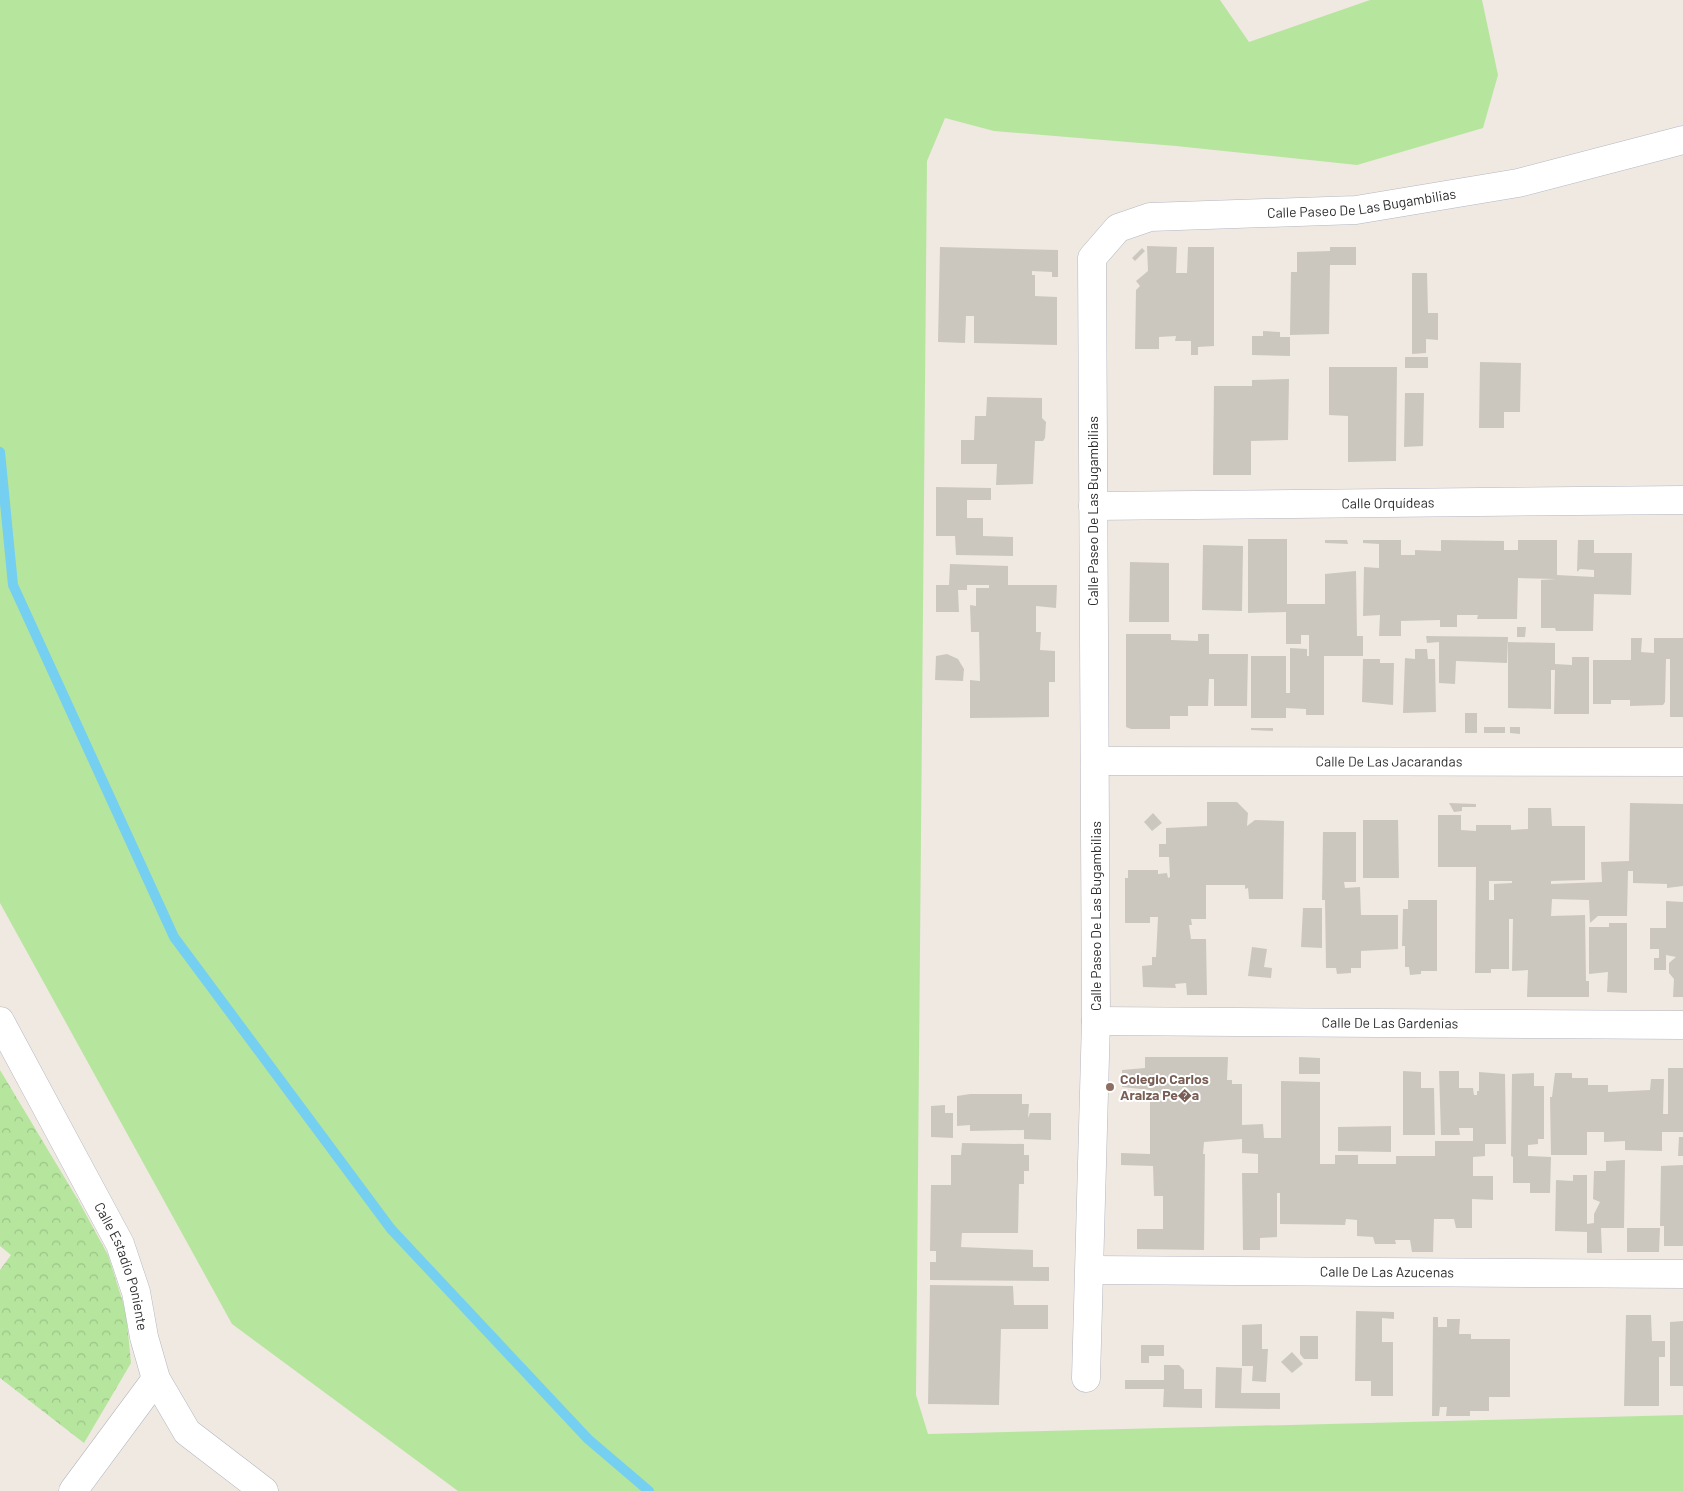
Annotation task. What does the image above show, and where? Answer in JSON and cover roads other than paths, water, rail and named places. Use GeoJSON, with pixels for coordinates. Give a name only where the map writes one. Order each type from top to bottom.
{"type":"FeatureCollection","features":[{"type":"Feature","properties":{"kind":"street","name":"Calle Paseo De Las Bugambilias"},"geometry":{"type":"LineString","coordinates":[[1086,1378],[1091,1270],[1096,1021],[1092,258],[1118,228],[1150,217],[1356,210],[1518,183],[1683,140]]}},
{"type":"Feature","properties":{"kind":"street","name":"Calle Orquídeas"},"geometry":{"type":"LineString","coordinates":[[1093,506],[1683,500]]}},
{"type":"Feature","properties":{"kind":"street","name":"Calle De Las Jacarandas"},"geometry":{"type":"LineString","coordinates":[[1094,761],[1683,762]]}},
{"type":"Feature","properties":{"kind":"street","name":"Calle De Las Gardenias"},"geometry":{"type":"LineString","coordinates":[[1096,1021],[1683,1025]]}},
{"type":"Feature","properties":{"kind":"street","name":"Calle Estadio Poniente"},"geometry":{"type":"LineString","coordinates":[[3,1033],[120,1244],[136,1292],[144,1337],[156,1379],[187,1432],[264,1491]]}},
{"type":"Feature","properties":{"kind":"street","name":"Calle De Las Azucenas"},"geometry":{"type":"LineString","coordinates":[[1091,1270],[1683,1274]]}},
{"type":"Feature","properties":{"kind":"street"},"geometry":{"type":"LineString","coordinates":[[73,1491],[156,1379]]}},
{"type":"Feature","properties":{"kind":"waterway"},"geometry":{"type":"LineString","coordinates":[[0,452],[13,585],[174,937],[391,1229],[588,1439],[649,1491]]}},
{"type":"Feature","properties":{"kind":"place","name":"Colegio Carlos Araiza Pe�a"},"geometry":{"type":"Point","coordinates":[1110,1087]}}]}
